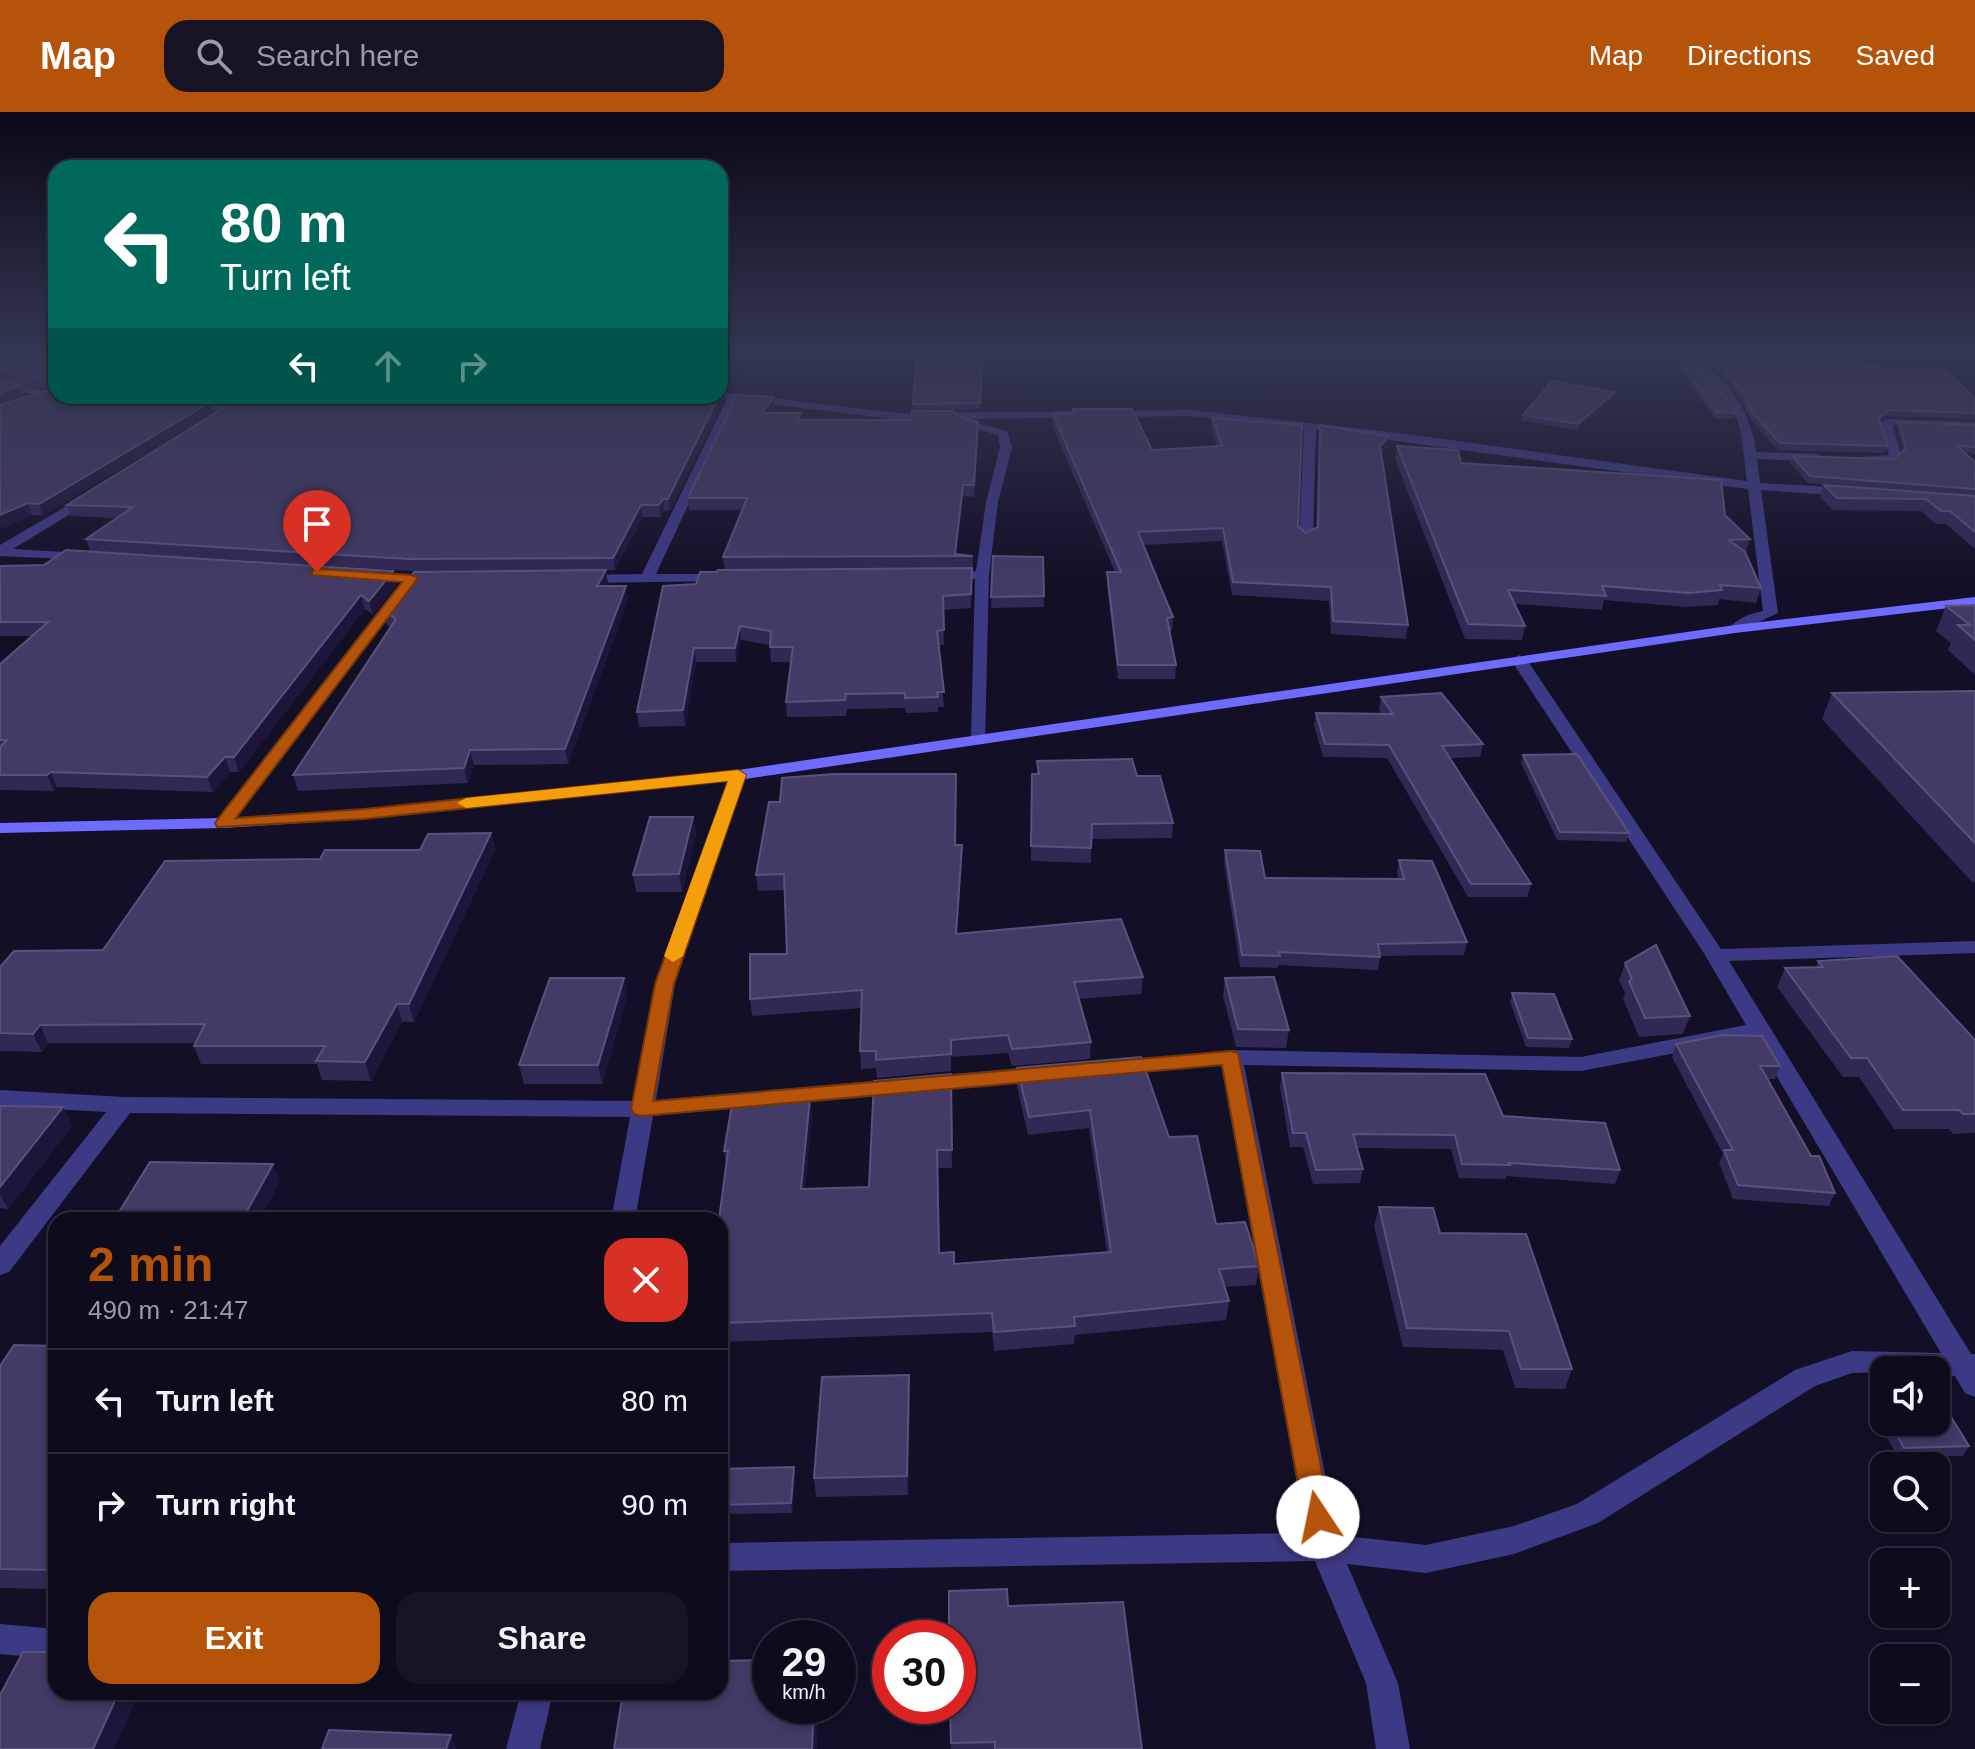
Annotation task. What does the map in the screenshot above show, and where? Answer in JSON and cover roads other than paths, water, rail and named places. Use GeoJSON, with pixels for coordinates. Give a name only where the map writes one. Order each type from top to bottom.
{"type":"FeatureCollection","features":[{"type":"Feature","properties":{"kind":"main road"},"geometry":{"type":"LineString","coordinates":[[0,828],[223,823],[364,814],[738,775],[979,737],[1735,629],[1975,601]]}},
{"type":"Feature","properties":{"kind":"street"},"geometry":{"type":"LineString","coordinates":[[647,579],[712,429]]}},
{"type":"Feature","properties":{"kind":"street"},"geometry":{"type":"LineString","coordinates":[[979,737],[982,575],[992,502],[1006,447],[1003,433],[989,429]]}},
{"type":"Feature","properties":{"kind":"street"},"geometry":{"type":"LineString","coordinates":[[1306,539],[1310,429]]}},
{"type":"Feature","properties":{"kind":"street"},"geometry":{"type":"LineString","coordinates":[[1342,429],[1754,486],[1864,494]]}},
{"type":"Feature","properties":{"kind":"street"},"geometry":{"type":"LineString","coordinates":[[1735,629],[1749,619],[1771,613],[1748,429]]}},
{"type":"Feature","properties":{"kind":"street"},"geometry":{"type":"LineString","coordinates":[[1851,460],[1892,459],[1895,455],[1888,429]]}},
{"type":"Feature","properties":{"kind":"street"},"geometry":{"type":"LineString","coordinates":[[1750,455],[1837,459]]}},
{"type":"Feature","properties":{"kind":"street"},"geometry":{"type":"LineString","coordinates":[[0,552],[105,487]]}},
{"type":"Feature","properties":{"kind":"street"},"geometry":{"type":"LineString","coordinates":[[0,552],[95,558]]}},
{"type":"Feature","properties":{"kind":"street"},"geometry":{"type":"LineString","coordinates":[[348,574],[443,579]]}},
{"type":"Feature","properties":{"kind":"street"},"geometry":{"type":"LineString","coordinates":[[934,576],[982,575]]}},
{"type":"Feature","properties":{"kind":"street"},"geometry":{"type":"LineString","coordinates":[[223,823],[412,578]]}},
{"type":"Feature","properties":{"kind":"street"},"geometry":{"type":"LineString","coordinates":[[569,579],[743,578]]}},
{"type":"Feature","properties":{"kind":"street"},"geometry":{"type":"LineString","coordinates":[[1519,660],[1715,955],[1758,1030],[1971,1372]]}},
{"type":"Feature","properties":{"kind":"street"},"geometry":{"type":"LineString","coordinates":[[624,1212],[668,974],[738,775]]}},
{"type":"Feature","properties":{"kind":"street"},"geometry":{"type":"LineString","coordinates":[[1715,955],[1975,947]]}},
{"type":"Feature","properties":{"kind":"street"},"geometry":{"type":"LineString","coordinates":[[1103,1069],[1231,1057],[1581,1064],[1758,1030]]}},
{"type":"Feature","properties":{"kind":"street"},"geometry":{"type":"LineString","coordinates":[[1231,1057],[1324,1547],[1358,1620],[1382,1683],[1393,1749]]}},
{"type":"Feature","properties":{"kind":"street"},"geometry":{"type":"LineString","coordinates":[[0,1098],[124,1105],[641,1109],[1071,1071]]}},
{"type":"Feature","properties":{"kind":"street"},"geometry":{"type":"LineString","coordinates":[[0,1265],[124,1105]]}},
{"type":"Feature","properties":{"kind":"street"},"geometry":{"type":"LineString","coordinates":[[728,1557],[1324,1547],[1426,1559],[1514,1540],[1587,1514],[1805,1378],[1852,1362],[1971,1372]]}},
{"type":"Feature","properties":{"kind":"street"},"geometry":{"type":"LineString","coordinates":[[0,1639],[48,1643]]}},
{"type":"Feature","properties":{"kind":"street"},"geometry":{"type":"LineString","coordinates":[[523,1749],[535,1700]]}}]}
